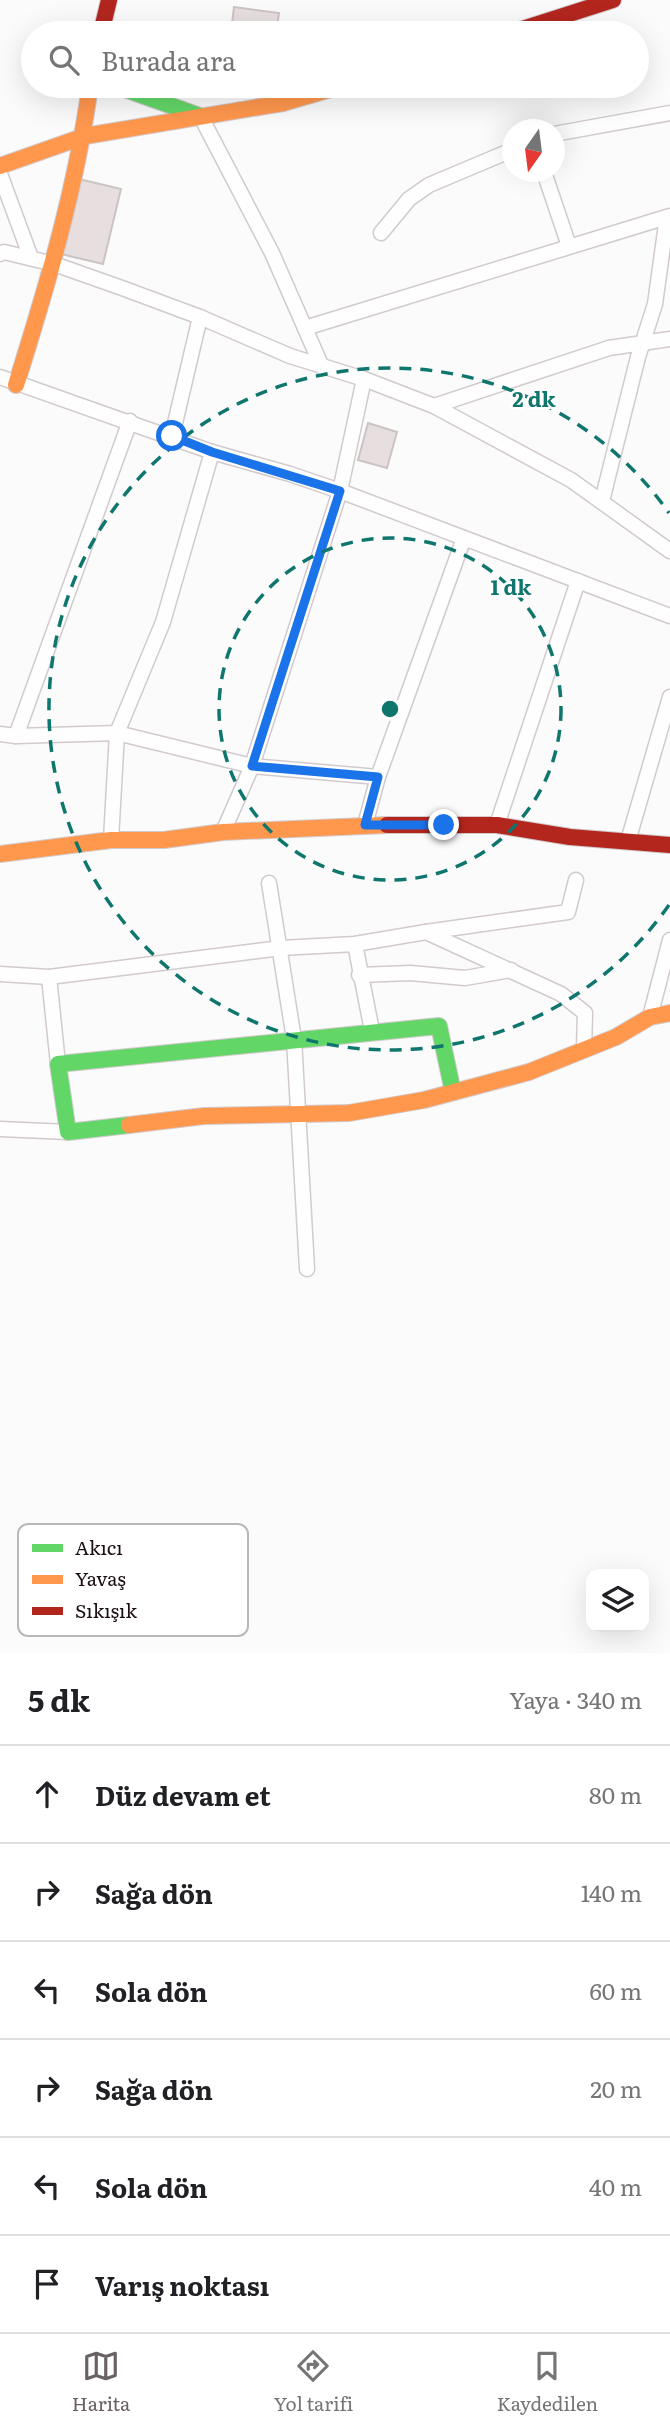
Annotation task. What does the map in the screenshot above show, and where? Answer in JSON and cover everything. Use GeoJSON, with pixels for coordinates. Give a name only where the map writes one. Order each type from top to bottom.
{"type":"FeatureCollection","features":[{"type":"Feature","properties":{"kind":"street"},"geometry":{"type":"LineString","coordinates":[[103,21],[109,0]]}},
{"type":"Feature","properties":{"kind":"street"},"geometry":{"type":"LineString","coordinates":[[547,21],[612,0]]}},
{"type":"Feature","properties":{"kind":"street"},"geometry":{"type":"LineString","coordinates":[[16,385],[54,264],[85,136],[89,98]]}},
{"type":"Feature","properties":{"kind":"street"},"geometry":{"type":"LineString","coordinates":[[149,98],[201,117],[272,253],[323,367]]}},
{"type":"Feature","properties":{"kind":"street"},"geometry":{"type":"LineString","coordinates":[[0,166],[85,136],[300,98]]}},
{"type":"Feature","properties":{"kind":"street"},"geometry":{"type":"LineString","coordinates":[[565,132],[670,113]]}},
{"type":"Feature","properties":{"kind":"street"},"geometry":{"type":"LineString","coordinates":[[381,233],[409,199],[429,185],[502,155]]}},
{"type":"Feature","properties":{"kind":"street"},"geometry":{"type":"LineString","coordinates":[[0,174],[31,258]]}},
{"type":"Feature","properties":{"kind":"street"},"geometry":{"type":"LineString","coordinates":[[547,182],[569,246]]}},
{"type":"Feature","properties":{"kind":"street"},"geometry":{"type":"LineString","coordinates":[[305,328],[669,216],[655,304],[602,501]]}},
{"type":"Feature","properties":{"kind":"street"},"geometry":{"type":"LineString","coordinates":[[0,254],[4,252],[54,264],[200,317],[290,356],[364,379],[434,406],[572,480],[670,551]]}},
{"type":"Feature","properties":{"kind":"street"},"geometry":{"type":"LineString","coordinates":[[172,436],[200,317]]}},
{"type":"Feature","properties":{"kind":"street"},"geometry":{"type":"LineString","coordinates":[[434,406],[609,348],[670,339]]}},
{"type":"Feature","properties":{"kind":"street"},"geometry":{"type":"LineString","coordinates":[[0,377],[16,385],[29,387],[212,452],[340,491],[670,616]]}},
{"type":"Feature","properties":{"kind":"street"},"geometry":{"type":"LineString","coordinates":[[223,832],[252,766],[340,491],[364,379]]}},
{"type":"Feature","properties":{"kind":"street"},"geometry":{"type":"LineString","coordinates":[[16,736],[130,422]]}},
{"type":"Feature","properties":{"kind":"street"},"geometry":{"type":"LineString","coordinates":[[111,840],[117,733],[163,622],[212,452]]}},
{"type":"Feature","properties":{"kind":"street"},"geometry":{"type":"LineString","coordinates":[[365,825],[378,777],[464,538]]}},
{"type":"Feature","properties":{"kind":"street"},"geometry":{"type":"LineString","coordinates":[[497,825],[578,581]]}},
{"type":"Feature","properties":{"kind":"street"},"geometry":{"type":"LineString","coordinates":[[628,841],[670,697]]}},
{"type":"Feature","properties":{"kind":"street"},"geometry":{"type":"LineString","coordinates":[[0,734],[16,736],[117,733],[252,766],[378,777]]}},
{"type":"Feature","properties":{"kind":"street"},"geometry":{"type":"LineString","coordinates":[[0,854],[111,840],[164,839],[223,832],[365,825],[497,825],[569,837],[670,845]]}},
{"type":"Feature","properties":{"kind":"street"},"geometry":{"type":"LineString","coordinates":[[0,974],[49,977],[281,948],[355,944],[568,912],[576,880]]}},
{"type":"Feature","properties":{"kind":"street"},"geometry":{"type":"LineString","coordinates":[[269,883],[294,1039],[307,1269]]}},
{"type":"Feature","properties":{"kind":"street"},"geometry":{"type":"LineString","coordinates":[[426,932],[561,994],[585,1013],[584,1050]]}},
{"type":"Feature","properties":{"kind":"street"},"geometry":{"type":"LineString","coordinates":[[650,1017],[670,940]]}},
{"type":"Feature","properties":{"kind":"street"},"geometry":{"type":"LineString","coordinates":[[355,944],[372,1031]]}},
{"type":"Feature","properties":{"kind":"street"},"geometry":{"type":"LineString","coordinates":[[359,975],[410,973],[465,978],[510,970]]}},
{"type":"Feature","properties":{"kind":"street"},"geometry":{"type":"LineString","coordinates":[[49,977],[68,1132]]}},
{"type":"Feature","properties":{"kind":"street"},"geometry":{"type":"LineString","coordinates":[[0,1129],[68,1132],[204,1116],[349,1113],[424,1100],[530,1072],[616,1037],[650,1017],[670,1013]]}},
{"type":"Feature","properties":{"kind":"street"},"geometry":{"type":"LineString","coordinates":[[58,1065],[439,1026],[453,1092]]}},
{"type":"Feature","properties":{"kind":"building"},"geometry":{"type":"Polygon","coordinates":[[[234,7],[279,13],[278,21],[232,21],[234,7]]]}},
{"type":"Feature","properties":{"kind":"building"},"geometry":{"type":"Polygon","coordinates":[[[79,179],[121,189],[103,264],[61,254],[79,179]]]}},
{"type":"Feature","properties":{"kind":"building"},"geometry":{"type":"Polygon","coordinates":[[[368,423],[397,432],[387,468],[358,460],[368,423]]]}},
{"type":"Feature","properties":{"kind":"traffic: fast"},"geometry":{"type":"LineString","coordinates":[[150,98],[200,116]]}},
{"type":"Feature","properties":{"kind":"traffic: fast"},"geometry":{"type":"LineString","coordinates":[[129,1125],[68,1132],[58,1064],[439,1026],[453,1092]]}},
{"type":"Feature","properties":{"kind":"traffic: slow"},"geometry":{"type":"LineString","coordinates":[[16,385],[69,200],[88,98]]}},
{"type":"Feature","properties":{"kind":"traffic: slow"},"geometry":{"type":"LineString","coordinates":[[0,166],[85,136],[300,98]]}},
{"type":"Feature","properties":{"kind":"traffic: slow"},"geometry":{"type":"LineString","coordinates":[[0,854],[111,840],[164,840],[223,832],[387,825]]}},
{"type":"Feature","properties":{"kind":"traffic: slow"},"geometry":{"type":"LineString","coordinates":[[129,1125],[204,1116],[349,1113],[424,1100],[529,1072],[616,1037],[650,1017],[670,1013]]}},
{"type":"Feature","properties":{"kind":"traffic: jam"},"geometry":{"type":"LineString","coordinates":[[104,21],[109,0]]}},
{"type":"Feature","properties":{"kind":"traffic: jam"},"geometry":{"type":"LineString","coordinates":[[547,21],[613,0]]}},
{"type":"Feature","properties":{"kind":"traffic: jam"},"geometry":{"type":"LineString","coordinates":[[387,825],[497,825],[570,837],[670,845]]}},
{"type":"Feature","properties":{"kind":"route"},"geometry":{"type":"LineString","coordinates":[[172,436],[212,452],[340,491],[252,766],[378,777],[365,825],[444,825]]}}]}
